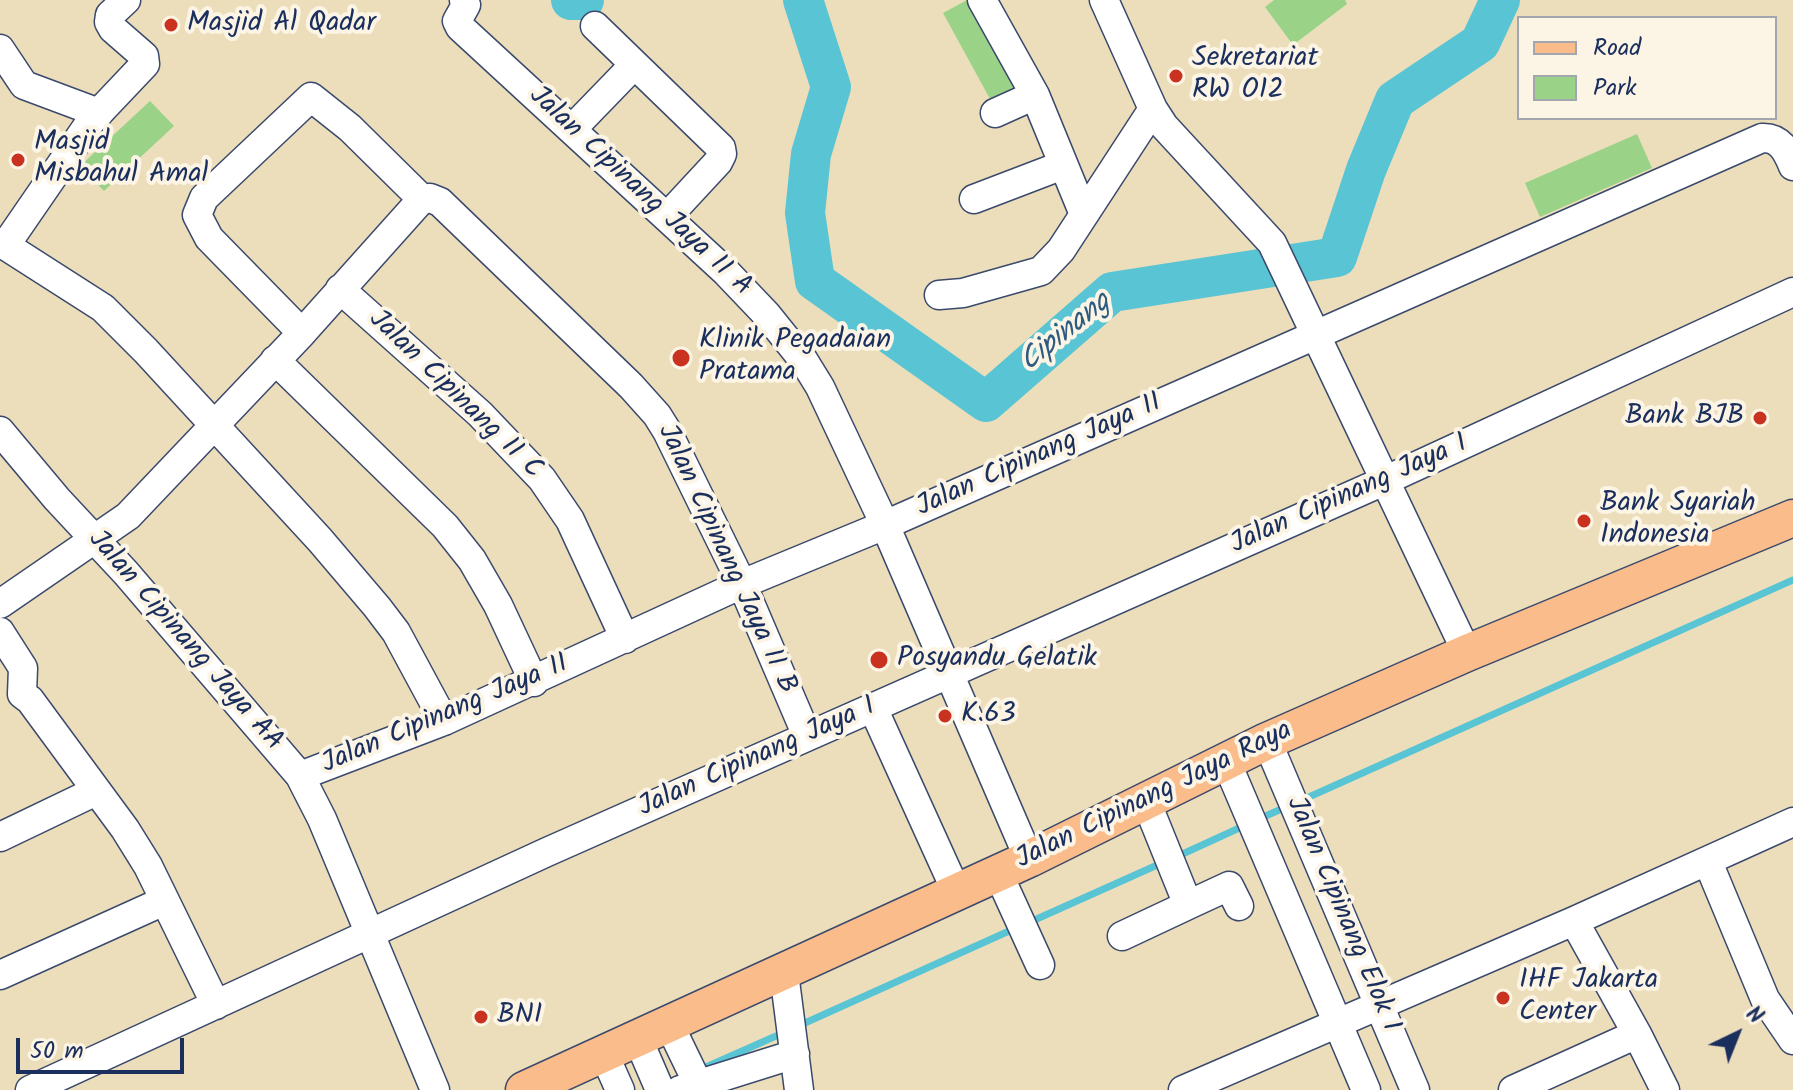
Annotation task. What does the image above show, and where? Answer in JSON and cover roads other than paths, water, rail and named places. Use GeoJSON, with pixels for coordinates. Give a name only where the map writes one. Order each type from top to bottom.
{"type":"FeatureCollection","features":[{"type":"Feature","properties":{"kind":"main road","name":"Jalan Cipinang Jaya Raya"},"geometry":{"type":"LineString","coordinates":[[543,1086],[957,893],[1146,801],[1231,774],[1467,653],[1793,518]]}},
{"type":"Feature","properties":{"kind":"street"},"geometry":{"type":"LineString","coordinates":[[126,0],[110,15],[109,22],[144,56],[145,64],[99,113],[2,244],[103,308],[146,351],[320,540],[377,607],[396,632],[444,721]]}},
{"type":"Feature","properties":{"kind":"street","name":"Jalan Cipinang Jaya II A"},"geometry":{"type":"LineString","coordinates":[[464,0],[466,5],[457,21],[460,27],[726,272],[767,315],[804,361],[820,387],[885,525],[948,673],[1014,866],[1040,965]]}},
{"type":"Feature","properties":{"kind":"street"},"geometry":{"type":"LineString","coordinates":[[982,0],[1035,95],[1083,212]]}},
{"type":"Feature","properties":{"kind":"street"},"geometry":{"type":"LineString","coordinates":[[1104,0],[1153,109],[1164,126],[1272,243],[1467,653]]}},
{"type":"Feature","properties":{"kind":"street"},"geometry":{"type":"LineString","coordinates":[[595,26],[721,148],[718,162],[667,217]]}},
{"type":"Feature","properties":{"kind":"street"},"geometry":{"type":"LineString","coordinates":[[0,49],[24,85],[99,113]]}},
{"type":"Feature","properties":{"kind":"street"},"geometry":{"type":"LineString","coordinates":[[573,128],[634,65]]}},
{"type":"Feature","properties":{"kind":"street"},"geometry":{"type":"LineString","coordinates":[[995,113],[1035,95]]}},
{"type":"Feature","properties":{"kind":"street","name":"Jalan Cipinang Jaya II B"},"geometry":{"type":"LineString","coordinates":[[302,333],[209,238],[197,215],[204,198],[311,97],[350,128],[422,199],[440,202],[652,409],[667,431],[742,584],[807,736]]}},
{"type":"Feature","properties":{"kind":"street"},"geometry":{"type":"LineString","coordinates":[[939,295],[963,293],[1041,271],[1061,250],[1153,109]]}},
{"type":"Feature","properties":{"kind":"street","name":"Jalan Cipinang Jaya II"},"geometry":{"type":"LineString","coordinates":[[300,776],[444,721],[534,682],[742,584],[885,525],[1762,138],[1770,137],[1777,141],[1793,166]]}},
{"type":"Feature","properties":{"kind":"street"},"geometry":{"type":"LineString","coordinates":[[974,199],[1063,165]]}},
{"type":"Feature","properties":{"kind":"street"},"geometry":{"type":"LineString","coordinates":[[0,604],[128,516],[302,333],[422,199]]}},
{"type":"Feature","properties":{"kind":"street","name":"Jalan Cipinang II C"},"geometry":{"type":"LineString","coordinates":[[340,289],[480,414],[542,479],[570,520],[625,639]]}},
{"type":"Feature","properties":{"kind":"street","name":"Jalan Cipinang Jaya I"},"geometry":{"type":"LineString","coordinates":[[30,1090],[807,736],[1384,481],[1793,292]]}},
{"type":"Feature","properties":{"kind":"street"},"geometry":{"type":"LineString","coordinates":[[275,360],[445,526],[472,560],[498,605],[534,682]]}},
{"type":"Feature","properties":{"kind":"street","name":"Jalan Cipinang Jaya AA"},"geometry":{"type":"LineString","coordinates":[[0,431],[300,776],[322,819],[435,1090]]}},
{"type":"Feature","properties":{"kind":"street"},"geometry":{"type":"LineString","coordinates":[[0,632],[23,668],[11,697],[30,700],[148,866],[216,1005]]}},
{"type":"Feature","properties":{"kind":"street"},"geometry":{"type":"LineString","coordinates":[[873,708],[957,893]]}},
{"type":"Feature","properties":{"kind":"street","name":"Jalan Cipinang Elok I"},"geometry":{"type":"LineString","coordinates":[[1272,754],[1415,1090]]}},
{"type":"Feature","properties":{"kind":"street","name":"Jalan Cipinang Elok I"},"geometry":{"type":"LineString","coordinates":[[1231,774],[1366,1090]]}},
{"type":"Feature","properties":{"kind":"street"},"geometry":{"type":"LineString","coordinates":[[0,837],[96,791]]}},
{"type":"Feature","properties":{"kind":"street"},"geometry":{"type":"LineString","coordinates":[[1146,801],[1188,905]]}},
{"type":"Feature","properties":{"kind":"street"},"geometry":{"type":"LineString","coordinates":[[1183,1090],[1215,1083],[1337,1022],[1574,921],[1793,822]]}},
{"type":"Feature","properties":{"kind":"street"},"geometry":{"type":"LineString","coordinates":[[1708,862],[1765,999],[1793,1040]]}},
{"type":"Feature","properties":{"kind":"street"},"geometry":{"type":"LineString","coordinates":[[1122,936],[1229,886],[1239,906]]}},
{"type":"Feature","properties":{"kind":"street"},"geometry":{"type":"LineString","coordinates":[[0,975],[164,901]]}},
{"type":"Feature","properties":{"kind":"street"},"geometry":{"type":"LineString","coordinates":[[1574,921],[1665,1090]]}},
{"type":"Feature","properties":{"kind":"street"},"geometry":{"type":"LineString","coordinates":[[784,973],[799,1090]]}},
{"type":"Feature","properties":{"kind":"street"},"geometry":{"type":"LineString","coordinates":[[1513,1090],[1637,1034]]}},
{"type":"Feature","properties":{"kind":"street"},"geometry":{"type":"LineString","coordinates":[[650,1038],[693,1082],[793,1038]]}},
{"type":"Feature","properties":{"kind":"street"},"geometry":{"type":"LineString","coordinates":[[650,1038],[660,1090]]}},
{"type":"Feature","properties":{"kind":"street"},"geometry":{"type":"LineString","coordinates":[[606,1058],[620,1090]]}},
{"type":"Feature","properties":{"kind":"waterway","name":"Cipinang"},"geometry":{"type":"LineString","coordinates":[[571,0],[584,0]]}},
{"type":"Feature","properties":{"kind":"waterway","name":"Cipinang"},"geometry":{"type":"LineString","coordinates":[[803,0],[831,87],[811,154],[805,213],[815,281],[986,402],[1112,292],[1337,257],[1366,170],[1395,100],[1480,43],[1500,0]]}},
{"type":"Feature","properties":{"kind":"waterway"},"geometry":{"type":"LineString","coordinates":[[1300,801],[1793,580]]}},
{"type":"Feature","properties":{"kind":"waterway"},"geometry":{"type":"LineString","coordinates":[[1259,819],[1288,806]]}},
{"type":"Feature","properties":{"kind":"waterway"},"geometry":{"type":"LineString","coordinates":[[1176,857],[1248,824]]}},
{"type":"Feature","properties":{"kind":"waterway"},"geometry":{"type":"LineString","coordinates":[[1030,922],[1164,862]]}},
{"type":"Feature","properties":{"kind":"waterway"},"geometry":{"type":"LineString","coordinates":[[796,1027],[1018,927]]}},
{"type":"Feature","properties":{"kind":"waterway"},"geometry":{"type":"LineString","coordinates":[[697,1071],[785,1032]]}},
{"type":"Feature","properties":{"kind":"place","name":"Masjid Al Qadar"},"geometry":{"type":"Point","coordinates":[171,25]}},
{"type":"Feature","properties":{"kind":"place","name":"Sekretariat RW O12"},"geometry":{"type":"Point","coordinates":[1176,76]}},
{"type":"Feature","properties":{"kind":"place","name":"Masjid Misbahul Amal"},"geometry":{"type":"Point","coordinates":[18,160]}},
{"type":"Feature","properties":{"kind":"place","name":"Klinik Pegadaian Pratama"},"geometry":{"type":"Point","coordinates":[681,358]}},
{"type":"Feature","properties":{"kind":"place","name":"Bank BJB"},"geometry":{"type":"Point","coordinates":[1760,418]}},
{"type":"Feature","properties":{"kind":"place","name":"Bank Syariah Indonesia"},"geometry":{"type":"Point","coordinates":[1584,521]}},
{"type":"Feature","properties":{"kind":"place","name":"Posyandu Gelatik"},"geometry":{"type":"Point","coordinates":[879,660]}},
{"type":"Feature","properties":{"kind":"place","name":"K.63"},"geometry":{"type":"Point","coordinates":[945,716]}},
{"type":"Feature","properties":{"kind":"place","name":"IHF Jakarta Center"},"geometry":{"type":"Point","coordinates":[1503,998]}},
{"type":"Feature","properties":{"kind":"place","name":"BNI"},"geometry":{"type":"Point","coordinates":[481,1017]}}]}
